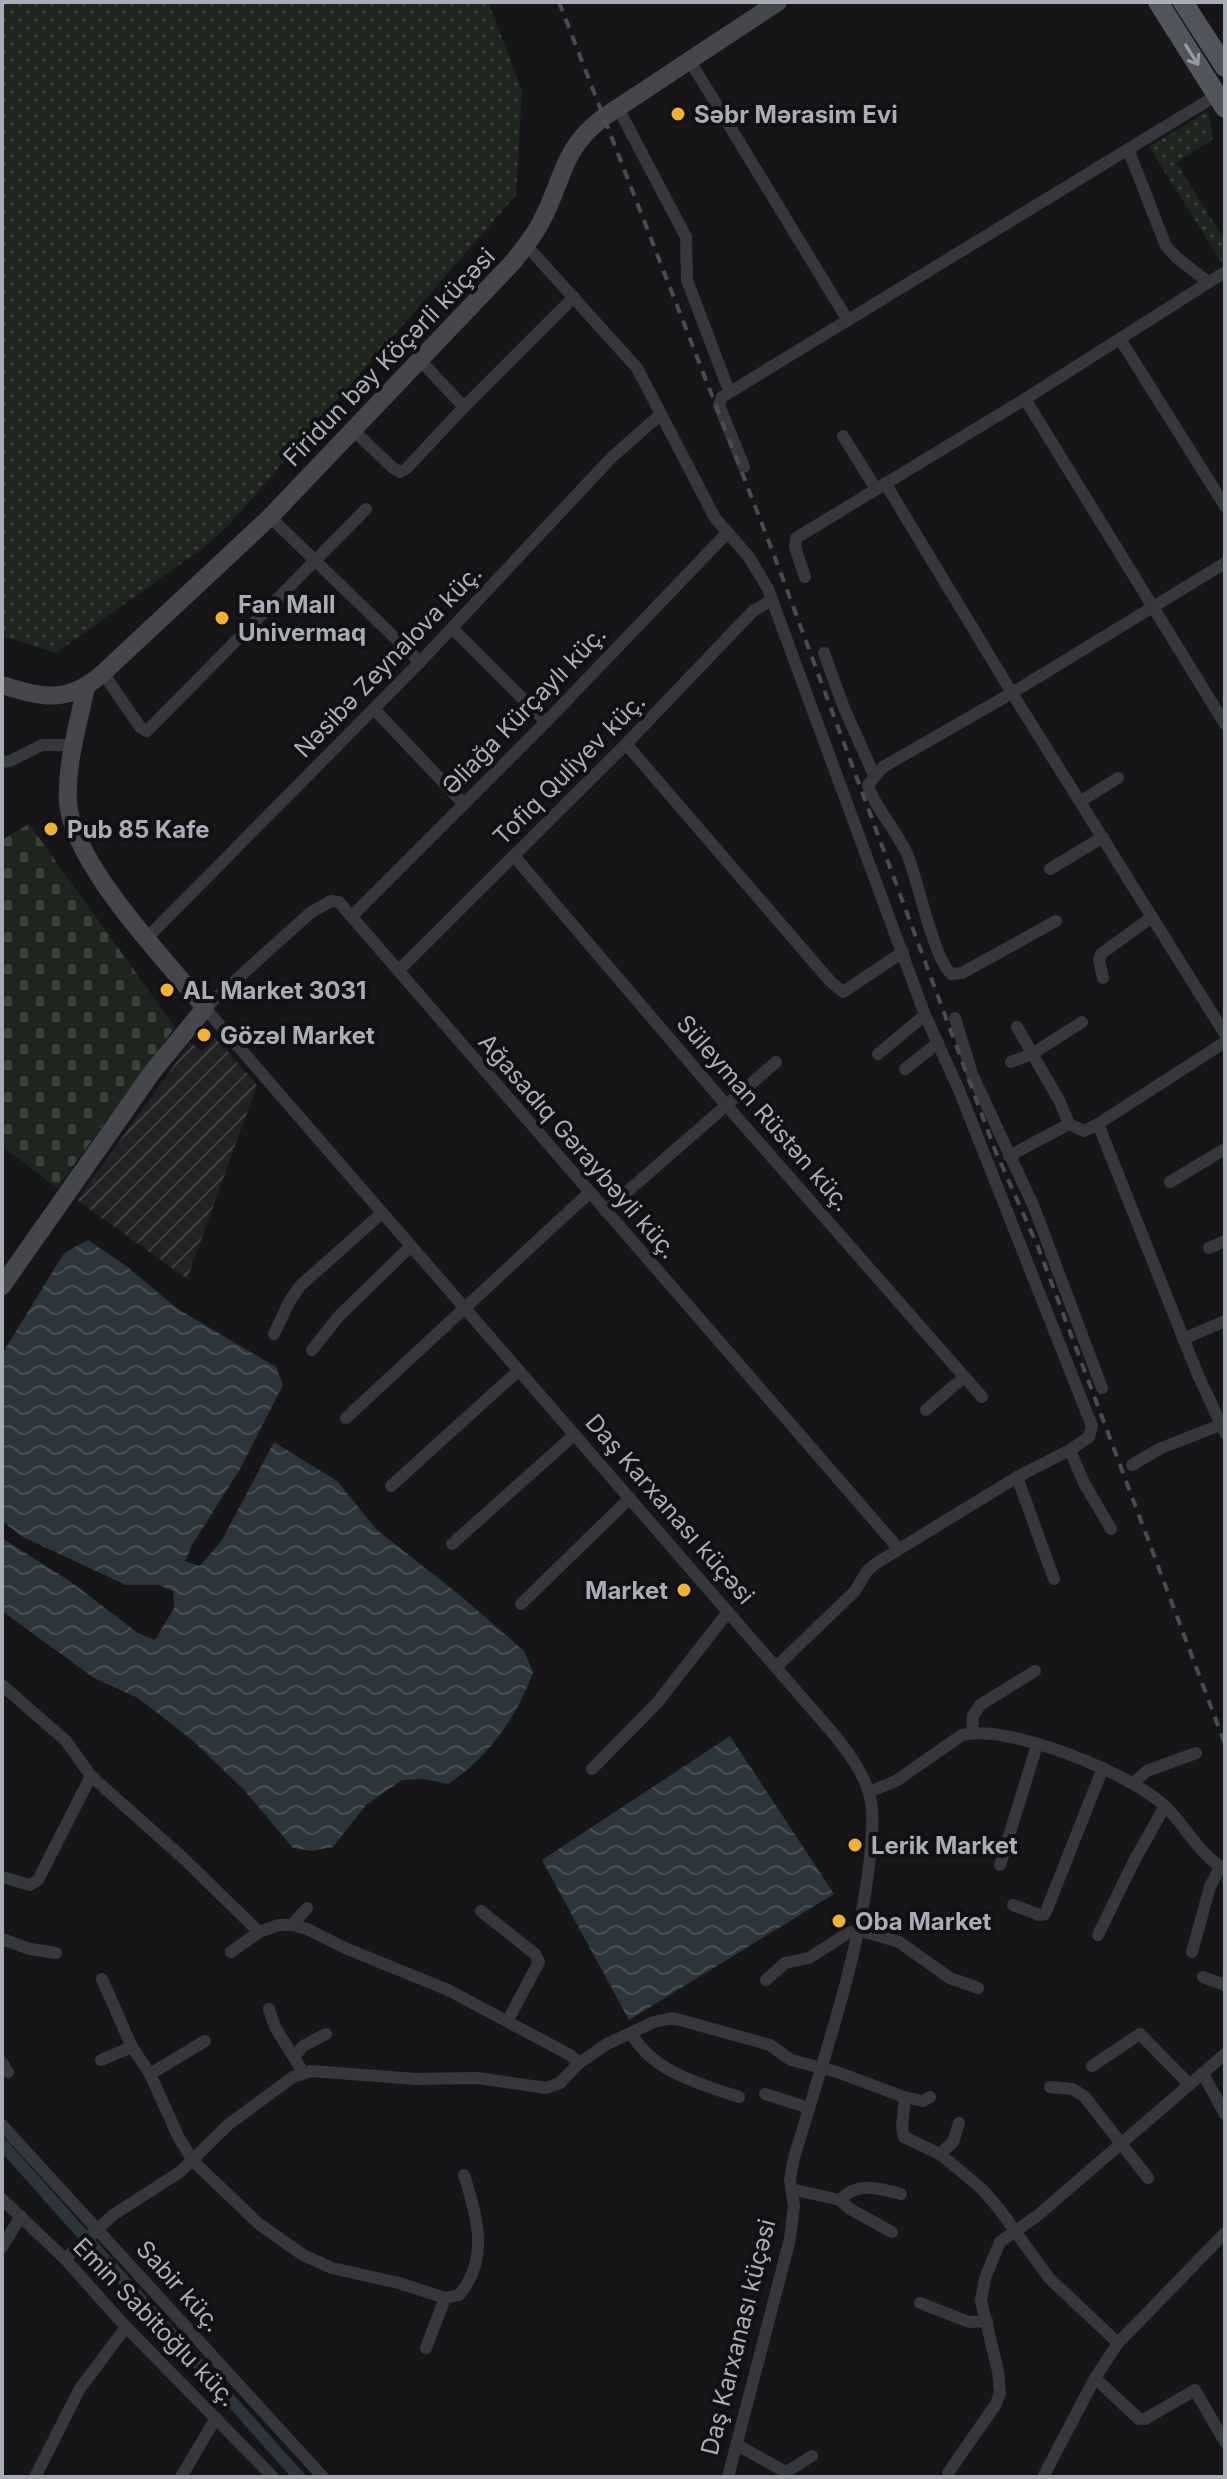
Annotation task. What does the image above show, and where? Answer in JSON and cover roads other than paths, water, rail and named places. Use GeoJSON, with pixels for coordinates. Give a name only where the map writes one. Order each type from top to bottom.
{"type":"FeatureCollection","features":[{"type":"Feature","properties":{"kind":"main road"},"geometry":{"type":"LineString","coordinates":[[1158,2],[1221,101]]}},
{"type":"Feature","properties":{"kind":"main road"},"geometry":{"type":"LineString","coordinates":[[1183,2],[1225,67]]}},
{"type":"Feature","properties":{"kind":"street","name":"Firidun bəy Köçərli küçəsi"},"geometry":{"type":"LineString","coordinates":[[2,685],[47,696],[62,696],[86,687],[103,673],[270,517],[526,245],[541,223],[565,163],[580,137],[618,108],[778,2]]}},
{"type":"Feature","properties":{"kind":"street"},"geometry":{"type":"LineString","coordinates":[[690,61],[847,319]]}},
{"type":"Feature","properties":{"kind":"street"},"geometry":{"type":"LineString","coordinates":[[744,467],[719,405],[729,391],[1128,149],[1221,101]]}},
{"type":"Feature","properties":{"kind":"street"},"geometry":{"type":"LineString","coordinates":[[618,108],[686,237],[687,280],[729,391]]}},
{"type":"Feature","properties":{"kind":"street"},"geometry":{"type":"LineString","coordinates":[[1128,149],[1166,246],[1208,282]]}},
{"type":"Feature","properties":{"kind":"street"},"geometry":{"type":"LineString","coordinates":[[526,245],[629,357],[715,518],[758,569],[925,1015],[965,1103],[1092,1426],[1089,1437],[1070,1450],[1017,1477],[898,1548],[867,1571],[855,1591],[776,1667]]}},
{"type":"Feature","properties":{"kind":"street"},"geometry":{"type":"LineString","coordinates":[[805,577],[795,547],[796,538],[1025,399],[1225,272]]}},
{"type":"Feature","properties":{"kind":"street"},"geometry":{"type":"LineString","coordinates":[[353,430],[400,472],[406,469],[574,297]]}},
{"type":"Feature","properties":{"kind":"street"},"geometry":{"type":"LineString","coordinates":[[1120,339],[1225,506]]}},
{"type":"Feature","properties":{"kind":"street"},"geometry":{"type":"LineString","coordinates":[[419,359],[464,407]]}},
{"type":"Feature","properties":{"kind":"street"},"geometry":{"type":"LineString","coordinates":[[1025,399],[1225,724]]}},
{"type":"Feature","properties":{"kind":"street","name":"Nəsibə Zeynalova küç."},"geometry":{"type":"LineString","coordinates":[[147,938],[420,662],[612,457],[661,414]]}},
{"type":"Feature","properties":{"kind":"street"},"geometry":{"type":"LineString","coordinates":[[843,436],[880,486],[1225,1034]]}},
{"type":"Feature","properties":{"kind":"street"},"geometry":{"type":"LineString","coordinates":[[103,673],[140,727],[147,731],[366,509]]}},
{"type":"Feature","properties":{"kind":"street"},"geometry":{"type":"LineString","coordinates":[[270,517],[420,662]]}},
{"type":"Feature","properties":{"kind":"street","name":"Əliağa Kürçaylı küç."},"geometry":{"type":"LineString","coordinates":[[352,916],[546,722],[726,534]]}},
{"type":"Feature","properties":{"kind":"street"},"geometry":{"type":"LineString","coordinates":[[1056,921],[962,973],[951,974],[937,946],[908,857],[868,785],[883,767],[1012,693],[1225,563]]}},
{"type":"Feature","properties":{"kind":"street","name":"Tofiq Quliyev küç."},"geometry":{"type":"LineString","coordinates":[[399,970],[626,744],[753,611],[772,600]]}},
{"type":"Feature","properties":{"kind":"street"},"geometry":{"type":"LineString","coordinates":[[452,628],[546,722]]}},
{"type":"Feature","properties":{"kind":"street"},"geometry":{"type":"LineString","coordinates":[[824,653],[874,775]]}},
{"type":"Feature","properties":{"kind":"street","name":"Daş Karxanası küçəsi"},"geometry":{"type":"LineString","coordinates":[[86,687],[73,745],[68,803],[76,837],[94,869],[205,1008],[837,1738],[853,1759],[869,1792],[872,1842],[859,1930],[791,2169],[794,2206],[790,2239],[728,2477]]}},
{"type":"Feature","properties":{"kind":"street"},"geometry":{"type":"LineString","coordinates":[[374,709],[464,804]]}},
{"type":"Feature","properties":{"kind":"street"},"geometry":{"type":"LineString","coordinates":[[626,744],[830,981],[843,992],[903,952]]}},
{"type":"Feature","properties":{"kind":"street"},"geometry":{"type":"LineString","coordinates":[[5,763],[42,745],[73,745]]}},
{"type":"Feature","properties":{"kind":"street"},"geometry":{"type":"LineString","coordinates":[[1081,801],[1118,778]]}},
{"type":"Feature","properties":{"kind":"street"},"geometry":{"type":"LineString","coordinates":[[1050,869],[1103,837]]}},
{"type":"Feature","properties":{"kind":"street","name":"Süleyman Rüstən küç."},"geometry":{"type":"LineString","coordinates":[[514,856],[727,1106],[982,1397]]}},
{"type":"Feature","properties":{"kind":"street"},"geometry":{"type":"LineString","coordinates":[[2,1286],[153,1071],[205,1008],[321,905],[339,902],[352,916]]}},
{"type":"Feature","properties":{"kind":"street","name":"Ağasadıq Gəraybəyli küç."},"geometry":{"type":"LineString","coordinates":[[352,916],[898,1548]]}},
{"type":"Feature","properties":{"kind":"street"},"geometry":{"type":"LineString","coordinates":[[1103,978],[1099,961],[1101,954],[1152,917]]}},
{"type":"Feature","properties":{"kind":"street"},"geometry":{"type":"LineString","coordinates":[[878,1054],[925,1015]]}},
{"type":"Feature","properties":{"kind":"street"},"geometry":{"type":"LineString","coordinates":[[955,1018],[972,1074],[1046,1237],[1102,1388]]}},
{"type":"Feature","properties":{"kind":"street"},"geometry":{"type":"LineString","coordinates":[[1011,1062],[1032,1054],[1082,1022]]}},
{"type":"Feature","properties":{"kind":"street"},"geometry":{"type":"LineString","coordinates":[[1017,1027],[1060,1102],[1069,1124],[1084,1131],[1225,1042]]}},
{"type":"Feature","properties":{"kind":"street"},"geometry":{"type":"LineString","coordinates":[[905,1069],[938,1043]]}},
{"type":"Feature","properties":{"kind":"street"},"geometry":{"type":"LineString","coordinates":[[605,1211],[776,1062]]}},
{"type":"Feature","properties":{"kind":"street"},"geometry":{"type":"LineString","coordinates":[[1009,1156],[1069,1124]]}},
{"type":"Feature","properties":{"kind":"street"},"geometry":{"type":"LineString","coordinates":[[1098,1124],[1183,1339],[1223,1429],[1159,1449],[1132,1465]]}},
{"type":"Feature","properties":{"kind":"street"},"geometry":{"type":"LineString","coordinates":[[1170,1182],[1225,1149]]}},
{"type":"Feature","properties":{"kind":"street"},"geometry":{"type":"LineString","coordinates":[[346,1418],[589,1193]]}},
{"type":"Feature","properties":{"kind":"street"},"geometry":{"type":"LineString","coordinates":[[274,1334],[300,1286],[382,1213]]}},
{"type":"Feature","properties":{"kind":"street"},"geometry":{"type":"LineString","coordinates":[[1209,1248],[1225,1241]]}},
{"type":"Feature","properties":{"kind":"street"},"geometry":{"type":"LineString","coordinates":[[312,1350],[339,1316],[410,1247]]}},
{"type":"Feature","properties":{"kind":"street"},"geometry":{"type":"LineString","coordinates":[[1183,1339],[1225,1321]]}},
{"type":"Feature","properties":{"kind":"street"},"geometry":{"type":"LineString","coordinates":[[391,1486],[518,1371]]}},
{"type":"Feature","properties":{"kind":"street"},"geometry":{"type":"LineString","coordinates":[[926,1410],[964,1377]]}},
{"type":"Feature","properties":{"kind":"street"},"geometry":{"type":"LineString","coordinates":[[452,1544],[574,1435]]}},
{"type":"Feature","properties":{"kind":"street"},"geometry":{"type":"LineString","coordinates":[[1070,1450],[1084,1483],[1111,1529]]}},
{"type":"Feature","properties":{"kind":"street"},"geometry":{"type":"LineString","coordinates":[[1017,1477],[1054,1579]]}},
{"type":"Feature","properties":{"kind":"street"},"geometry":{"type":"LineString","coordinates":[[521,1604],[630,1498]]}},
{"type":"Feature","properties":{"kind":"street"},"geometry":{"type":"LineString","coordinates":[[592,1769],[657,1703],[728,1612]]}},
{"type":"Feature","properties":{"kind":"street"},"geometry":{"type":"LineString","coordinates":[[972,1733],[973,1716],[980,1705],[1035,1671]]}},
{"type":"Feature","properties":{"kind":"street"},"geometry":{"type":"LineString","coordinates":[[2,1685],[66,1741],[91,1776],[182,1857],[259,1932]]}},
{"type":"Feature","properties":{"kind":"street"},"geometry":{"type":"LineString","coordinates":[[869,1792],[896,1781],[950,1741],[972,1733],[1002,1735],[1103,1768],[1133,1783],[1165,1806],[1194,1842],[1222,1868],[1210,1887],[1192,1952]]}},
{"type":"Feature","properties":{"kind":"street"},"geometry":{"type":"LineString","coordinates":[[1000,1865],[1037,1745]]}},
{"type":"Feature","properties":{"kind":"street"},"geometry":{"type":"LineString","coordinates":[[1133,1783],[1147,1771],[1196,1753]]}},
{"type":"Feature","properties":{"kind":"street"},"geometry":{"type":"LineString","coordinates":[[1013,1905],[1045,1914],[1103,1768]]}},
{"type":"Feature","properties":{"kind":"street"},"geometry":{"type":"LineString","coordinates":[[2,1877],[30,1885],[38,1880],[91,1776]]}},
{"type":"Feature","properties":{"kind":"street"},"geometry":{"type":"LineString","coordinates":[[1098,1935],[1165,1806]]}},
{"type":"Feature","properties":{"kind":"street"},"geometry":{"type":"LineString","coordinates":[[292,1925],[307,1908]]}},
{"type":"Feature","properties":{"kind":"street"},"geometry":{"type":"LineString","coordinates":[[481,1911],[535,1954],[539,1962],[508,2020]]}},
{"type":"Feature","properties":{"kind":"street"},"geometry":{"type":"LineString","coordinates":[[231,1952],[259,1932],[279,1925],[292,1925],[448,1990],[508,2020],[579,2063]]}},
{"type":"Feature","properties":{"kind":"street"},"geometry":{"type":"LineString","coordinates":[[766,1980],[785,1963],[809,1958],[848,1933],[859,1930],[899,1942],[950,1978],[978,1988]]}},
{"type":"Feature","properties":{"kind":"street"},"geometry":{"type":"LineString","coordinates":[[2,1939],[30,1949],[56,1953]]}},
{"type":"Feature","properties":{"kind":"street"},"geometry":{"type":"LineString","coordinates":[[1203,1977],[1225,1985]]}},
{"type":"Feature","properties":{"kind":"street"},"geometry":{"type":"LineString","coordinates":[[102,1979],[132,2047],[150,2074],[193,2161],[259,2224],[303,2255],[332,2268],[399,2283],[445,2298],[459,2295],[466,2287],[478,2250],[479,2230],[464,2175]]}},
{"type":"Feature","properties":{"kind":"street"},"geometry":{"type":"LineString","coordinates":[[269,2009],[275,2027],[303,2072]]}},
{"type":"Feature","properties":{"kind":"street"},"geometry":{"type":"LineString","coordinates":[[70,2255],[121,2209],[180,2172],[229,2124],[303,2072],[325,2070],[416,2079],[477,2078],[546,2088],[560,2083],[594,2051],[665,2018],[687,2020],[770,2045],[791,2060],[904,2097],[923,2101],[930,2097]]}},
{"type":"Feature","properties":{"kind":"street"},"geometry":{"type":"LineString","coordinates":[[631,2033],[638,2045],[656,2061],[703,2085],[739,2097]]}},
{"type":"Feature","properties":{"kind":"street"},"geometry":{"type":"LineString","coordinates":[[295,2056],[303,2046],[326,2034]]}},
{"type":"Feature","properties":{"kind":"street"},"geometry":{"type":"LineString","coordinates":[[1092,2066],[1140,2034],[1190,2085]]}},
{"type":"Feature","properties":{"kind":"street"},"geometry":{"type":"LineString","coordinates":[[150,2074],[205,2041]]}},
{"type":"Feature","properties":{"kind":"street"},"geometry":{"type":"LineString","coordinates":[[101,2060],[132,2047]]}},
{"type":"Feature","properties":{"kind":"street"},"geometry":{"type":"LineString","coordinates":[[948,2473],[996,2404],[1000,2393],[981,2301],[985,2278],[1000,2242],[1123,2144],[1225,2054]]}},
{"type":"Feature","properties":{"kind":"street"},"geometry":{"type":"LineString","coordinates":[[1203,2074],[1225,2114]]}},
{"type":"Feature","properties":{"kind":"street"},"geometry":{"type":"LineString","coordinates":[[1050,2087],[1072,2089],[1084,2096],[1148,2178]]}},
{"type":"Feature","properties":{"kind":"street"},"geometry":{"type":"LineString","coordinates":[[765,2094],[809,2108]]}},
{"type":"Feature","properties":{"kind":"street"},"geometry":{"type":"LineString","coordinates":[[904,2097],[906,2108],[901,2131],[904,2137],[940,2154],[982,2189],[1049,2278],[1118,2343]]}},
{"type":"Feature","properties":{"kind":"street"},"geometry":{"type":"LineString","coordinates":[[940,2154],[953,2142],[959,2123]]}},
{"type":"Feature","properties":{"kind":"street","name":"Sabir küç."},"geometry":{"type":"LineString","coordinates":[[2,2125],[323,2477]]}},
{"type":"Feature","properties":{"kind":"street"},"geometry":{"type":"LineString","coordinates":[[840,2200],[848,2191],[861,2187],[901,2194]]}},
{"type":"Feature","properties":{"kind":"street"},"geometry":{"type":"LineString","coordinates":[[791,2189],[840,2200],[850,2209],[892,2232]]}},
{"type":"Feature","properties":{"kind":"street","name":"Emin Sabitoğlu küç."},"geometry":{"type":"LineString","coordinates":[[2,2199],[70,2255],[126,2327],[273,2477]]}},
{"type":"Feature","properties":{"kind":"street"},"geometry":{"type":"LineString","coordinates":[[2,2247],[21,2216]]}},
{"type":"Feature","properties":{"kind":"street"},"geometry":{"type":"LineString","coordinates":[[1043,2477],[1095,2378],[1118,2343],[1225,2233]]}},
{"type":"Feature","properties":{"kind":"street"},"geometry":{"type":"LineString","coordinates":[[426,2348],[445,2298]]}},
{"type":"Feature","properties":{"kind":"street"},"geometry":{"type":"LineString","coordinates":[[920,2303],[969,2322],[987,2321]]}},
{"type":"Feature","properties":{"kind":"street"},"geometry":{"type":"LineString","coordinates":[[35,2477],[79,2390],[126,2327]]}},
{"type":"Feature","properties":{"kind":"street"},"geometry":{"type":"LineString","coordinates":[[1095,2378],[1139,2419],[1145,2419],[1195,2390],[1225,2442]]}},
{"type":"Feature","properties":{"kind":"street"},"geometry":{"type":"LineString","coordinates":[[181,2477],[216,2418]]}},
{"type":"Feature","properties":{"kind":"street"},"geometry":{"type":"LineString","coordinates":[[737,2445],[786,2472],[812,2456]]}},
{"type":"Feature","properties":{"kind":"water"},"geometry":{"type":"Polygon","coordinates":[[[88,1240],[125,1265],[178,1309],[276,1367],[283,1385],[240,1469],[185,1561],[200,1566],[222,1540],[274,1442],[337,1481],[377,1530],[461,1596],[524,1651],[533,1672],[510,1720],[476,1762],[448,1784],[424,1779],[402,1780],[366,1805],[333,1847],[312,1851],[293,1848],[244,1790],[192,1740],[138,1698],[94,1678],[2,1611],[2,1538],[71,1582],[138,1633],[155,1640],[174,1608],[173,1591],[158,1585],[126,1585],[23,1537],[2,1521],[2,1354],[64,1253],[88,1240]]]}},
{"type":"Feature","properties":{"kind":"water"},"geometry":{"type":"Polygon","coordinates":[[[730,1736],[834,1894],[629,2020],[542,1860],[730,1736]]]}},
{"type":"Feature","properties":{"kind":"waterway"},"geometry":{"type":"LineString","coordinates":[[2,2144],[299,2477]]}},
{"type":"Feature","properties":{"kind":"railway"},"geometry":{"type":"LineString","coordinates":[[559,2],[774,555],[995,1150],[1038,1247],[1225,1744]]}},
{"type":"Feature","properties":{"kind":"place","name":"Səbr Mərasim Evi"},"geometry":{"type":"Point","coordinates":[678,114]}},
{"type":"Feature","properties":{"kind":"place","name":"Fan Mall Univermaq"},"geometry":{"type":"Point","coordinates":[222,618]}},
{"type":"Feature","properties":{"kind":"place","name":"Pub 85 Kafe"},"geometry":{"type":"Point","coordinates":[51,829]}},
{"type":"Feature","properties":{"kind":"place","name":"AL Market 3031"},"geometry":{"type":"Point","coordinates":[167,990]}},
{"type":"Feature","properties":{"kind":"place","name":"Gözəl Market"},"geometry":{"type":"Point","coordinates":[204,1035]}},
{"type":"Feature","properties":{"kind":"place","name":"Market"},"geometry":{"type":"Point","coordinates":[684,1590]}},
{"type":"Feature","properties":{"kind":"place","name":"Lerik Market"},"geometry":{"type":"Point","coordinates":[855,1845]}},
{"type":"Feature","properties":{"kind":"place","name":"Oba Market"},"geometry":{"type":"Point","coordinates":[839,1921]}}]}
